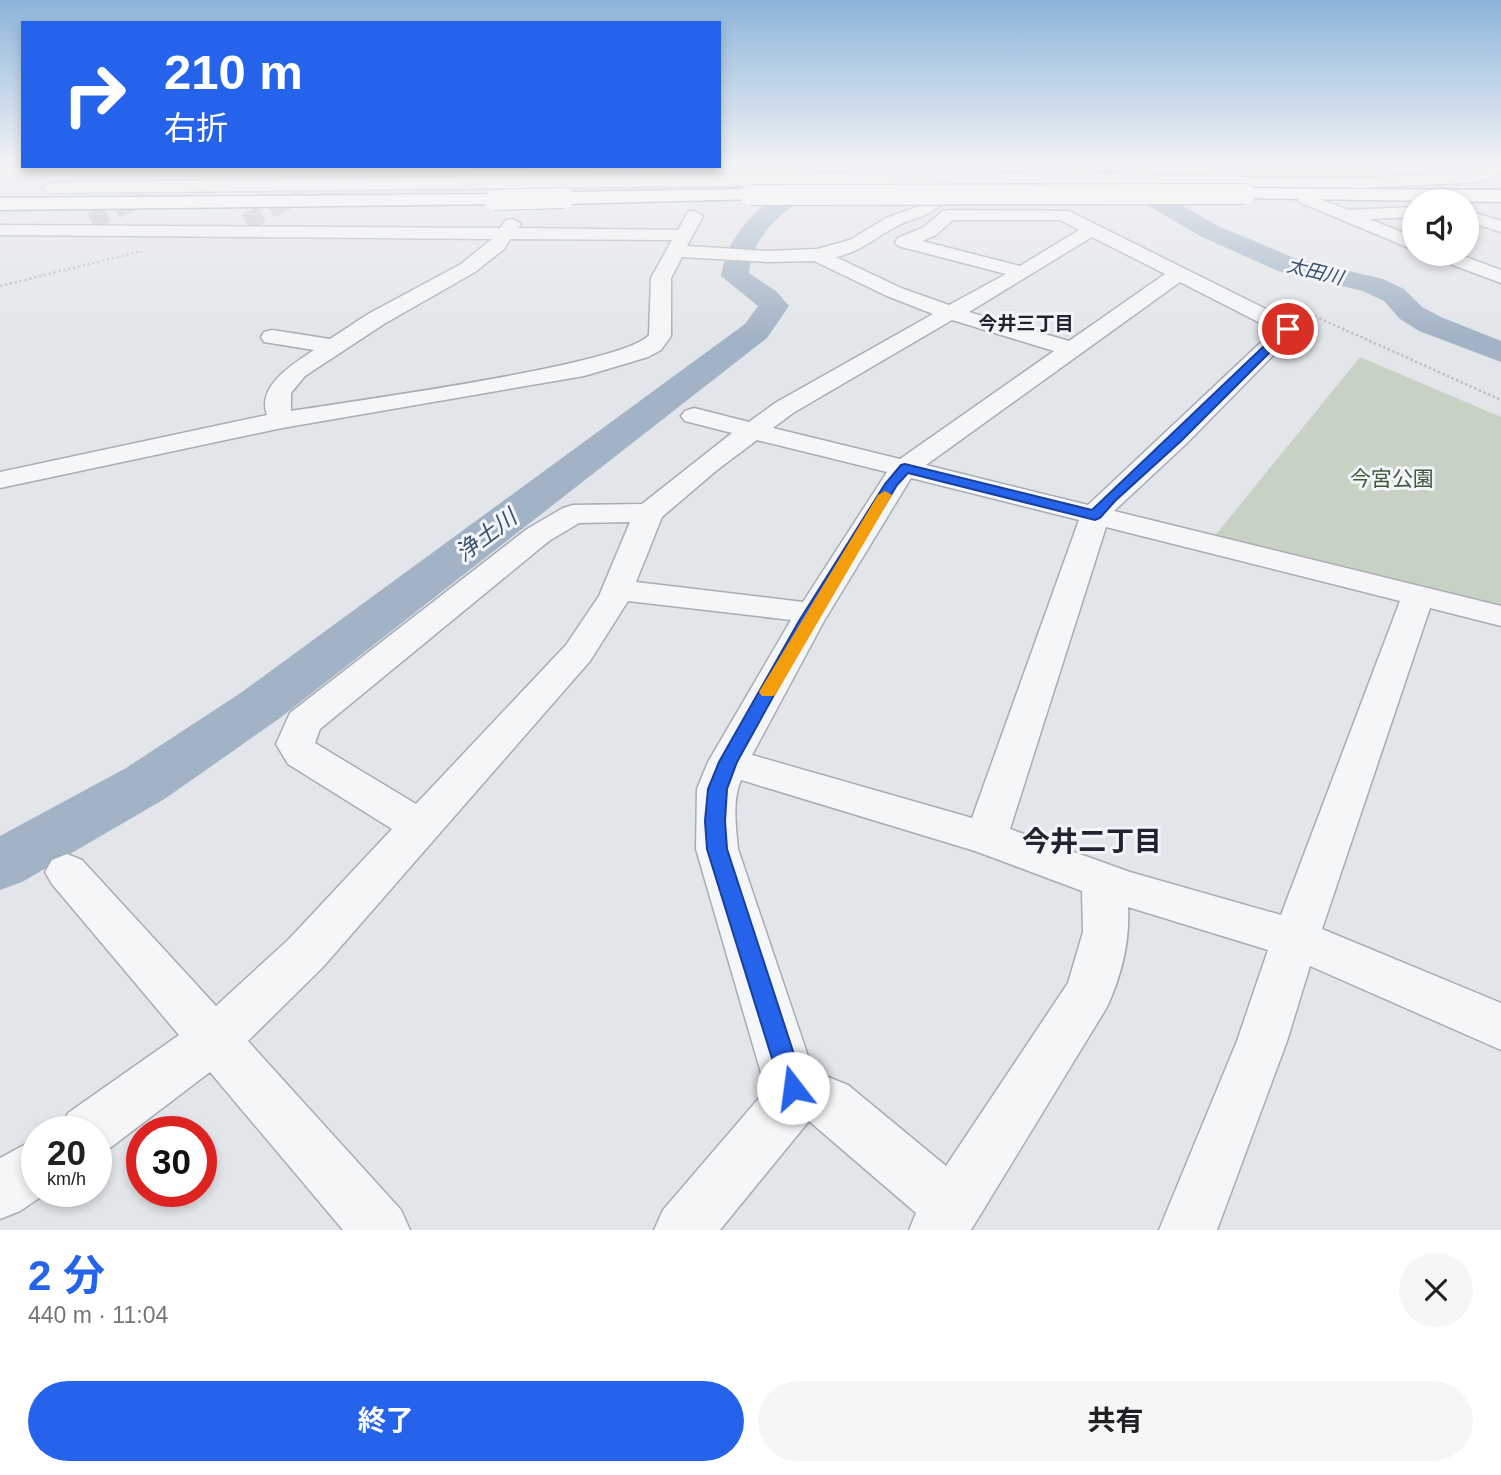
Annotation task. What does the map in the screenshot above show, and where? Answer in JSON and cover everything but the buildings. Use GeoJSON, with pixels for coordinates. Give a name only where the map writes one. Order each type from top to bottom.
{"type":"FeatureCollection","features":[{"type":"Feature","properties":{"kind":"street"},"geometry":{"type":"LineString","coordinates":[[72,230],[90,221]]}},
{"type":"Feature","properties":{"kind":"street"},"geometry":{"type":"LineString","coordinates":[[282,419],[276,399],[285,382],[332,346],[488,254],[514,221]]}},
{"type":"Feature","properties":{"kind":"street"},"geometry":{"type":"LineString","coordinates":[[0,480],[282,419],[584,369],[623,359],[653,345],[660,336],[661,278],[691,221]]}},
{"type":"Feature","properties":{"kind":"street"},"geometry":{"type":"LineString","coordinates":[[0,230],[505,234],[679,243],[706,252],[776,256],[815,254],[857,244],[892,221]]}},
{"type":"Feature","properties":{"kind":"street"},"geometry":{"type":"LineString","coordinates":[[941,221],[930,231],[904,242],[1022,271]]}},
{"type":"Feature","properties":{"kind":"street"},"geometry":{"type":"LineString","coordinates":[[985,838],[1095,515],[1288,329],[1075,221]]}},
{"type":"Feature","properties":{"kind":"street"},"geometry":{"type":"LineString","coordinates":[[1359,221],[1402,239]]}},
{"type":"Feature","properties":{"kind":"street"},"geometry":{"type":"LineString","coordinates":[[228,231],[246,222]]}},
{"type":"Feature","properties":{"kind":"street"},"geometry":{"type":"LineString","coordinates":[[109,1116],[215,1039],[306,953],[578,653],[618,590],[649,513],[750,430],[987,294],[1084,235],[1089,229]]}},
{"type":"Feature","properties":{"kind":"street"},"geometry":{"type":"LineString","coordinates":[[815,254],[894,292],[951,313],[1071,349]]}},
{"type":"Feature","properties":{"kind":"street"},"geometry":{"type":"LineString","coordinates":[[1472,266],[1501,277]]}},
{"type":"Feature","properties":{"kind":"street"},"geometry":{"type":"LineString","coordinates":[[683,1230],[790,1103],[793,1088],[717,849],[717,789],[728,762],[891,484],[905,468],[1179,273]]}},
{"type":"Feature","properties":{"kind":"street"},"geometry":{"type":"LineString","coordinates":[[272,337],[332,346]]}},
{"type":"Feature","properties":{"kind":"street"},"geometry":{"type":"LineString","coordinates":[[694,416],[1501,616]]}},
{"type":"Feature","properties":{"kind":"street"},"geometry":{"type":"LineString","coordinates":[[420,826],[302,754],[295,744],[303,722],[538,535],[573,514],[649,513]]}},
{"type":"Feature","properties":{"kind":"street"},"geometry":{"type":"LineString","coordinates":[[618,590],[813,614]]}},
{"type":"Feature","properties":{"kind":"street"},"geometry":{"type":"LineString","coordinates":[[1188,1230],[1262,1041],[1305,910],[1418,595]]}},
{"type":"Feature","properties":{"kind":"street"},"geometry":{"type":"LineString","coordinates":[[728,762],[985,838],[1104,881],[1297,939],[1501,1027]]}},
{"type":"Feature","properties":{"kind":"street"},"geometry":{"type":"LineString","coordinates":[[67,872],[381,1230]]}},
{"type":"Feature","properties":{"kind":"street"},"geometry":{"type":"LineString","coordinates":[[793,1088],[829,1103],[946,1219],[1053,1046],[1090,992],[1106,932],[1104,881]]}},
{"type":"Feature","properties":{"kind":"street"},"geometry":{"type":"LineString","coordinates":[[0,1191],[21,1177]]}},
{"type":"Feature","properties":{"kind":"path"},"geometry":{"type":"LineString","coordinates":[[0,286],[150,249]]}},
{"type":"Feature","properties":{"kind":"green space","name":"今宮公園"},"geometry":{"type":"Polygon","coordinates":[[[1360,357],[1501,417],[1501,608],[1213,538],[1360,357]]]}},
{"type":"Feature","properties":{"kind":"waterway","name":"浄土川"},"geometry":{"type":"LineString","coordinates":[[0,865],[146,783],[261,705],[756,331],[774,306],[766,297],[735,276],[741,248],[760,221]]}},
{"type":"Feature","properties":{"kind":"waterway","name":"太田川"},"geometry":{"type":"LineString","coordinates":[[1193,221],[1288,265],[1373,285],[1394,295],[1411,313],[1430,324],[1501,352]]}},
{"type":"Feature","properties":{"kind":"slow traffic"},"geometry":{"type":"LineString","coordinates":[[768,692],[807,621],[885,495]]}},
{"type":"Feature","properties":{"kind":"district","name":"今井三丁目"},"geometry":{"type":"Point","coordinates":[1026,323]}},
{"type":"Feature","properties":{"kind":"district","name":"今井二丁目"},"geometry":{"type":"Point","coordinates":[1092,841]}},
{"type":"Feature","properties":{"kind":"route"},"geometry":{"type":"LineString","coordinates":[[793,1088],[717,849],[717,789],[728,762],[807,621],[863,534],[891,484],[905,468],[1095,515],[1286,334],[1288,329]]}}]}
